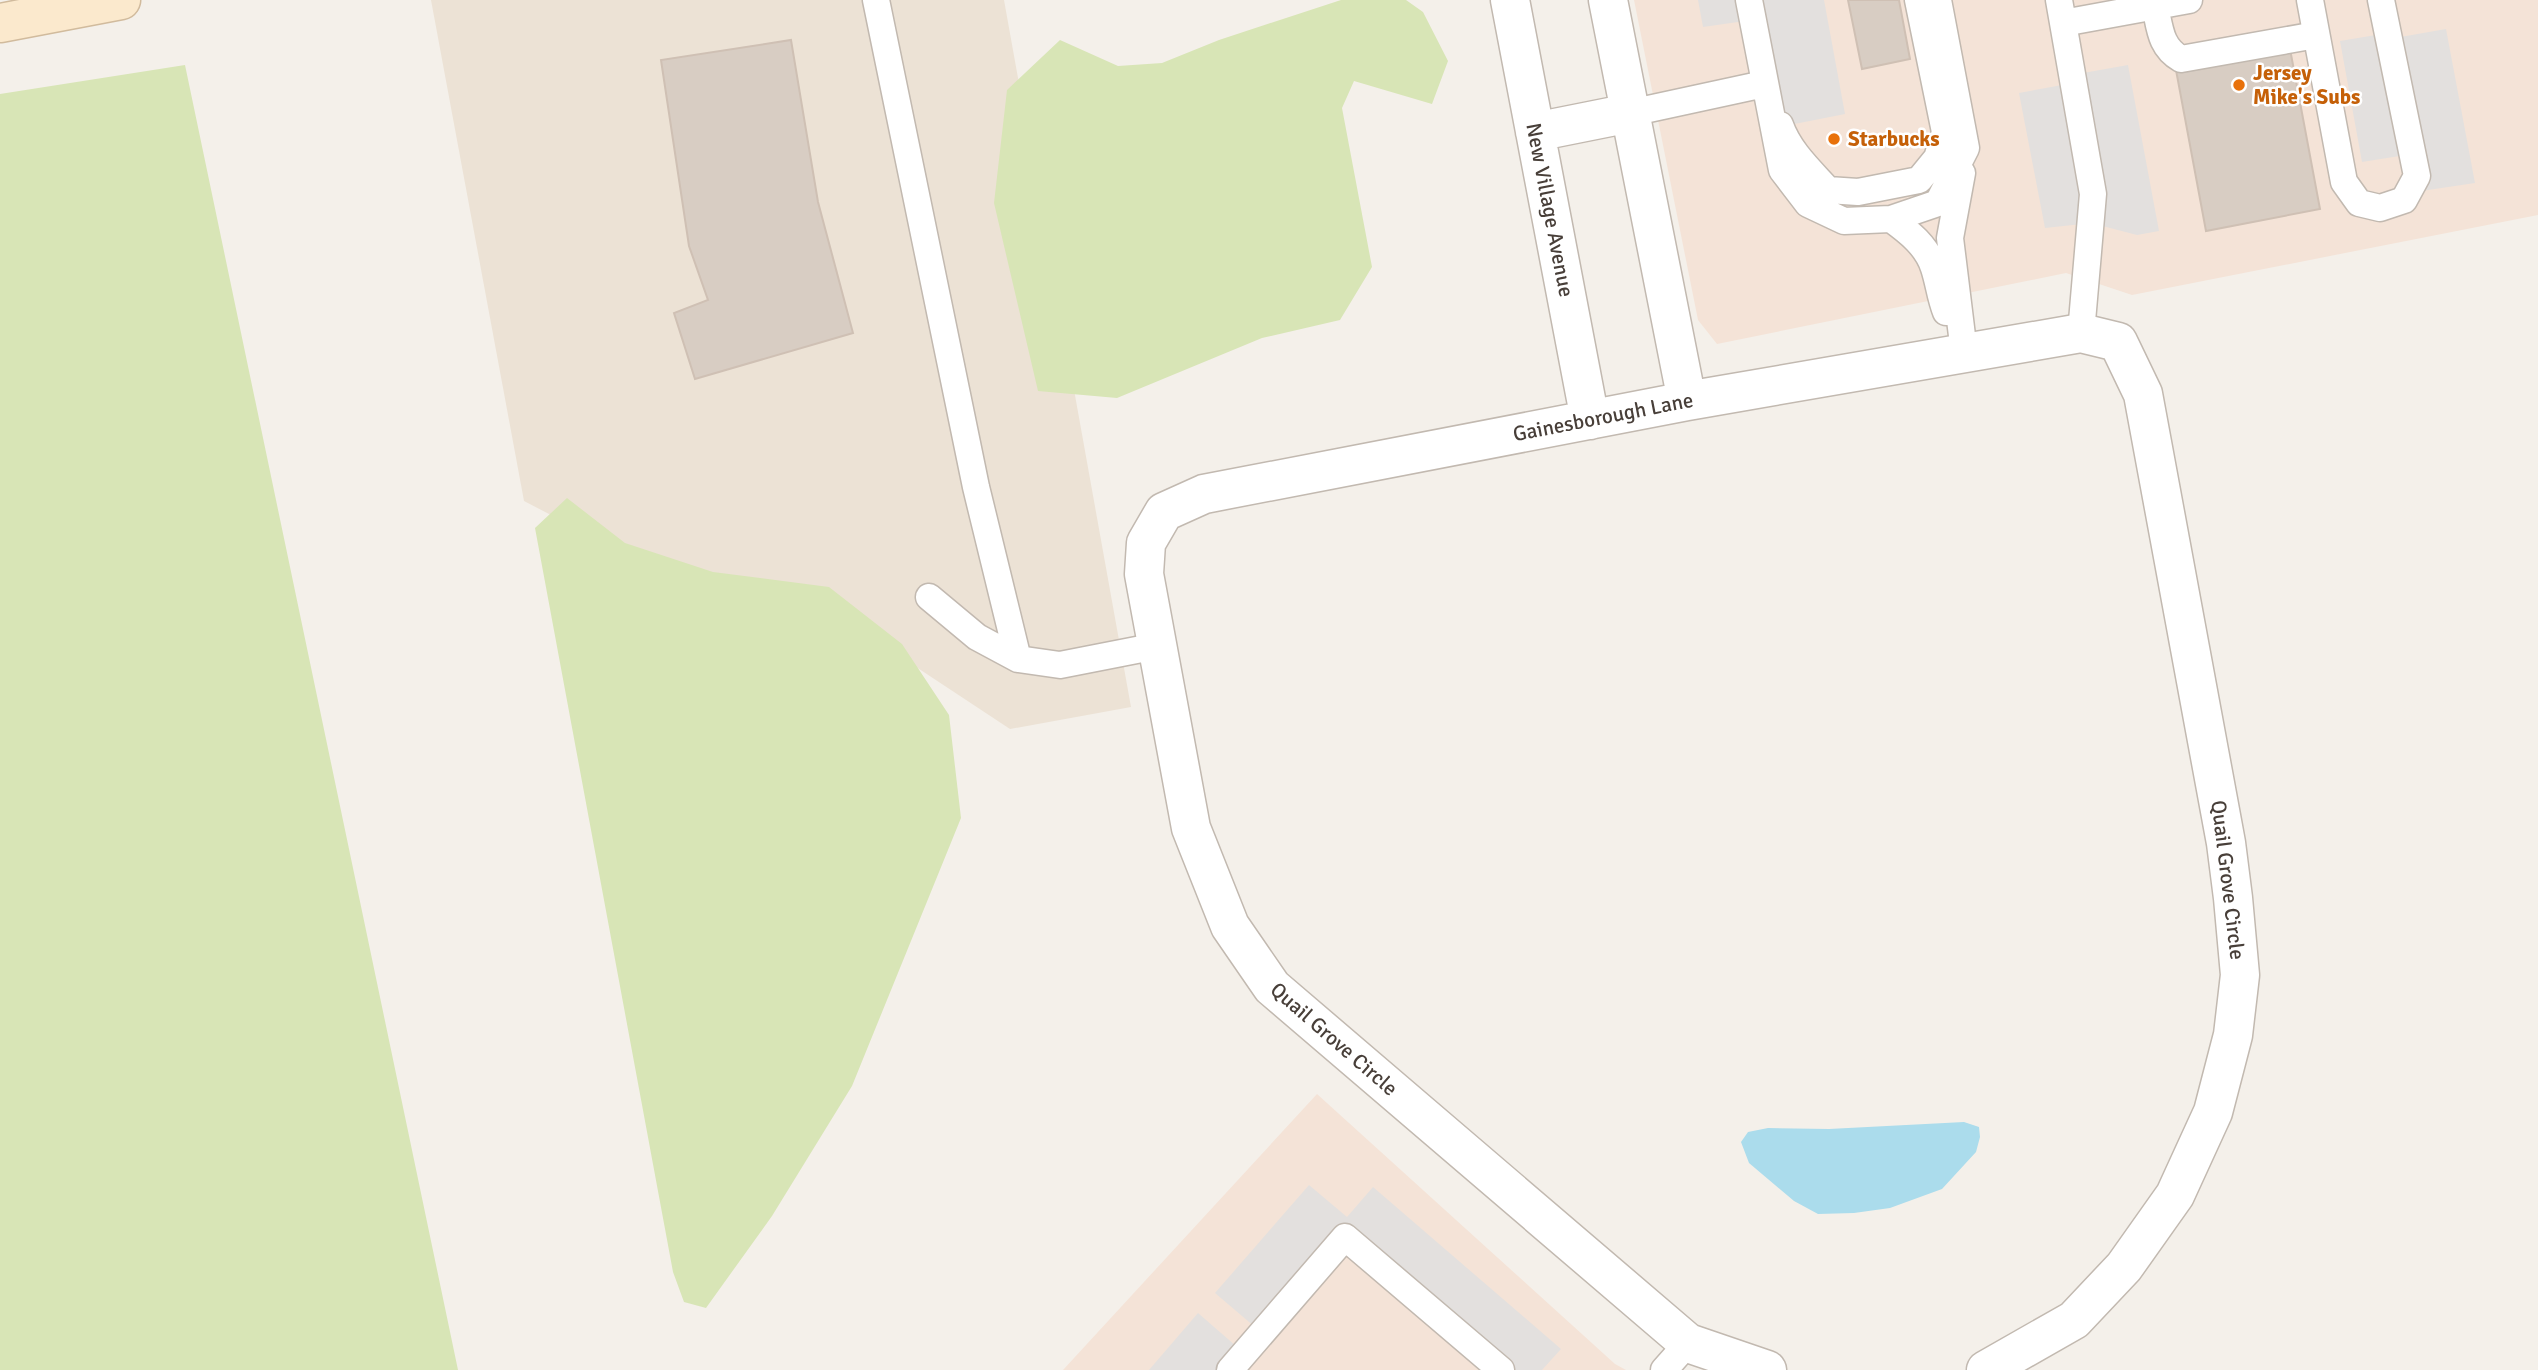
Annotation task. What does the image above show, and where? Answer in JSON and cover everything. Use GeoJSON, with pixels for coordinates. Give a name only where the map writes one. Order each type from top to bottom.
{"type":"FeatureCollection","features":[{"type":"Feature","properties":{"kind":"main road"},"geometry":{"type":"LineString","coordinates":[[0,23],[121,0]]}},
{"type":"Feature","properties":{"kind":"street","name":"New Village Avenue"},"geometry":{"type":"LineString","coordinates":[[1510,0],[1590,420]]}},
{"type":"Feature","properties":{"kind":"street"},"geometry":{"type":"LineString","coordinates":[[1608,0],[1687,401]]}},
{"type":"Feature","properties":{"kind":"street"},"geometry":{"type":"LineString","coordinates":[[1535,132],[1630,113]]}},
{"type":"Feature","properties":{"kind":"street","name":"Gainesborough Lane"},"geometry":{"type":"LineString","coordinates":[[1146,543],[1164,512],[1204,495],[1687,401],[2081,333]]}},
{"type":"Feature","properties":{"kind":"street","name":"Quail Grove Circle"},"geometry":{"type":"LineString","coordinates":[[1986,1370],[2074,1320],[2124,1267],[2175,1195],[2213,1112],[2233,1035],[2240,975],[2226,843],[2143,394],[2118,342],[2081,333]]}},
{"type":"Feature","properties":{"kind":"street","name":"Quail Grove Circle"},"geometry":{"type":"LineString","coordinates":[[1146,543],[1144,574],[1191,828],[1230,926],[1272,987],[1676,1356],[1767,1370]]}},
{"type":"Feature","properties":{"kind":"lane"},"geometry":{"type":"LineString","coordinates":[[876,0],[976,487],[1018,659]]}},
{"type":"Feature","properties":{"kind":"lane"},"geometry":{"type":"LineString","coordinates":[[1749,0],[1782,170],[1808,204],[1844,221],[1891,219],[1938,203],[1966,148]]}},
{"type":"Feature","properties":{"kind":"lane"},"geometry":{"type":"LineString","coordinates":[[1764,84],[1784,137],[1806,167],[1828,190],[1858,192],[1919,180],[1937,158],[1945,132],[1918,0]]}},
{"type":"Feature","properties":{"kind":"lane"},"geometry":{"type":"LineString","coordinates":[[1938,0],[1966,148],[1950,237],[1964,352]]}},
{"type":"Feature","properties":{"kind":"lane"},"geometry":{"type":"LineString","coordinates":[[2081,333],[2093,194],[2061,12],[2155,6],[2189,0]]}},
{"type":"Feature","properties":{"kind":"lane"},"geometry":{"type":"LineString","coordinates":[[2310,0],[2344,182],[2359,203],[2379,208],[2404,200],[2417,176],[2381,0]]}},
{"type":"Feature","properties":{"kind":"lane"},"geometry":{"type":"LineString","coordinates":[[2155,6],[2163,42],[2171,53],[2181,59],[2316,35]]}},
{"type":"Feature","properties":{"kind":"lane"},"geometry":{"type":"LineString","coordinates":[[1630,113],[1764,84]]}},
{"type":"Feature","properties":{"kind":"lane"},"geometry":{"type":"LineString","coordinates":[[1891,219],[1916,237],[1934,267],[1941,300],[1964,352]]}},
{"type":"Feature","properties":{"kind":"lane"},"geometry":{"type":"LineString","coordinates":[[929,597],[977,637],[1018,659],[1060,665],[1157,646]]}},
{"type":"Feature","properties":{"kind":"lane"},"geometry":{"type":"LineString","coordinates":[[1230,1370],[1345,1237],[1502,1370]]}},
{"type":"Feature","properties":{"kind":"shaded area"},"geometry":{"type":"Polygon","coordinates":[[[431,0],[1004,0],[1131,707],[1010,729],[792,585],[676,580],[524,501],[431,0]]]}},
{"type":"Feature","properties":{"kind":"shaded area"},"geometry":{"type":"Polygon","coordinates":[[[1634,0],[2538,0],[2538,215],[2132,295],[2066,273],[1717,344],[1698,320],[1634,0]]]}},
{"type":"Feature","properties":{"kind":"shaded area"},"geometry":{"type":"Polygon","coordinates":[[[1698,0],[1824,0],[1845,114],[1774,128],[1752,20],[1703,27],[1698,0]]]}},
{"type":"Feature","properties":{"kind":"shaded area"},"geometry":{"type":"Polygon","coordinates":[[[2446,29],[2475,183],[2408,193],[2412,154],[2362,162],[2340,41],[2388,33],[2389,39],[2446,29]]]}},
{"type":"Feature","properties":{"kind":"shaded area"},"geometry":{"type":"Polygon","coordinates":[[[2128,65],[2159,231],[2137,235],[2091,223],[2045,228],[2019,93],[2073,83],[2072,75],[2128,65]]]}},
{"type":"Feature","properties":{"kind":"shaded area"},"geometry":{"type":"Polygon","coordinates":[[[1317,1094],[1615,1364],[1626,1370],[1063,1370],[1317,1094]]]}},
{"type":"Feature","properties":{"kind":"shaded area"},"geometry":{"type":"Polygon","coordinates":[[[1309,1185],[1347,1217],[1373,1187],[1561,1349],[1542,1370],[1501,1370],[1345,1237],[1262,1333],[1215,1293],[1309,1185]]]}},
{"type":"Feature","properties":{"kind":"shaded area"},"geometry":{"type":"Polygon","coordinates":[[[1198,1313],[1244,1353],[1230,1370],[1149,1370],[1198,1313]]]}},
{"type":"Feature","properties":{"kind":"green space"},"geometry":{"type":"Polygon","coordinates":[[[1341,0],[1406,0],[1423,12],[1448,61],[1432,104],[1354,81],[1342,108],[1372,267],[1340,320],[1262,338],[1117,398],[1038,391],[994,203],[1007,90],[1060,40],[1118,66],[1162,63],[1219,40],[1341,0]]]}},
{"type":"Feature","properties":{"kind":"green space"},"geometry":{"type":"Polygon","coordinates":[[[185,65],[458,1370],[0,1370],[0,94],[185,65]]]}},
{"type":"Feature","properties":{"kind":"green space"},"geometry":{"type":"Polygon","coordinates":[[[567,498],[625,543],[713,572],[829,587],[902,644],[949,715],[961,818],[852,1086],[772,1216],[706,1308],[684,1302],[673,1272],[535,528],[567,498]]]}},
{"type":"Feature","properties":{"kind":"water"},"geometry":{"type":"Polygon","coordinates":[[[1964,1122],[1979,1127],[1980,1137],[1976,1152],[1942,1189],[1890,1208],[1854,1213],[1818,1214],[1794,1201],[1749,1163],[1741,1142],[1748,1132],[1768,1128],[1829,1129],[1964,1122]]]}},
{"type":"Feature","properties":{"kind":"building"},"geometry":{"type":"Polygon","coordinates":[[[1848,0],[1899,0],[1910,59],[1862,69],[1848,0]]]}},
{"type":"Feature","properties":{"kind":"building"},"geometry":{"type":"Polygon","coordinates":[[[791,40],[818,202],[853,333],[695,379],[674,313],[708,300],[689,246],[661,60],[791,40]]]}},
{"type":"Feature","properties":{"kind":"building"},"geometry":{"type":"Polygon","coordinates":[[[2290,49],[2320,209],[2206,231],[2176,70],[2290,49]]]}},
{"type":"Feature","properties":{"kind":"place","name":"Jersey Mike's Subs"},"geometry":{"type":"Point","coordinates":[2239,85]}},
{"type":"Feature","properties":{"kind":"place","name":"Starbucks"},"geometry":{"type":"Point","coordinates":[1834,139]}}]}
